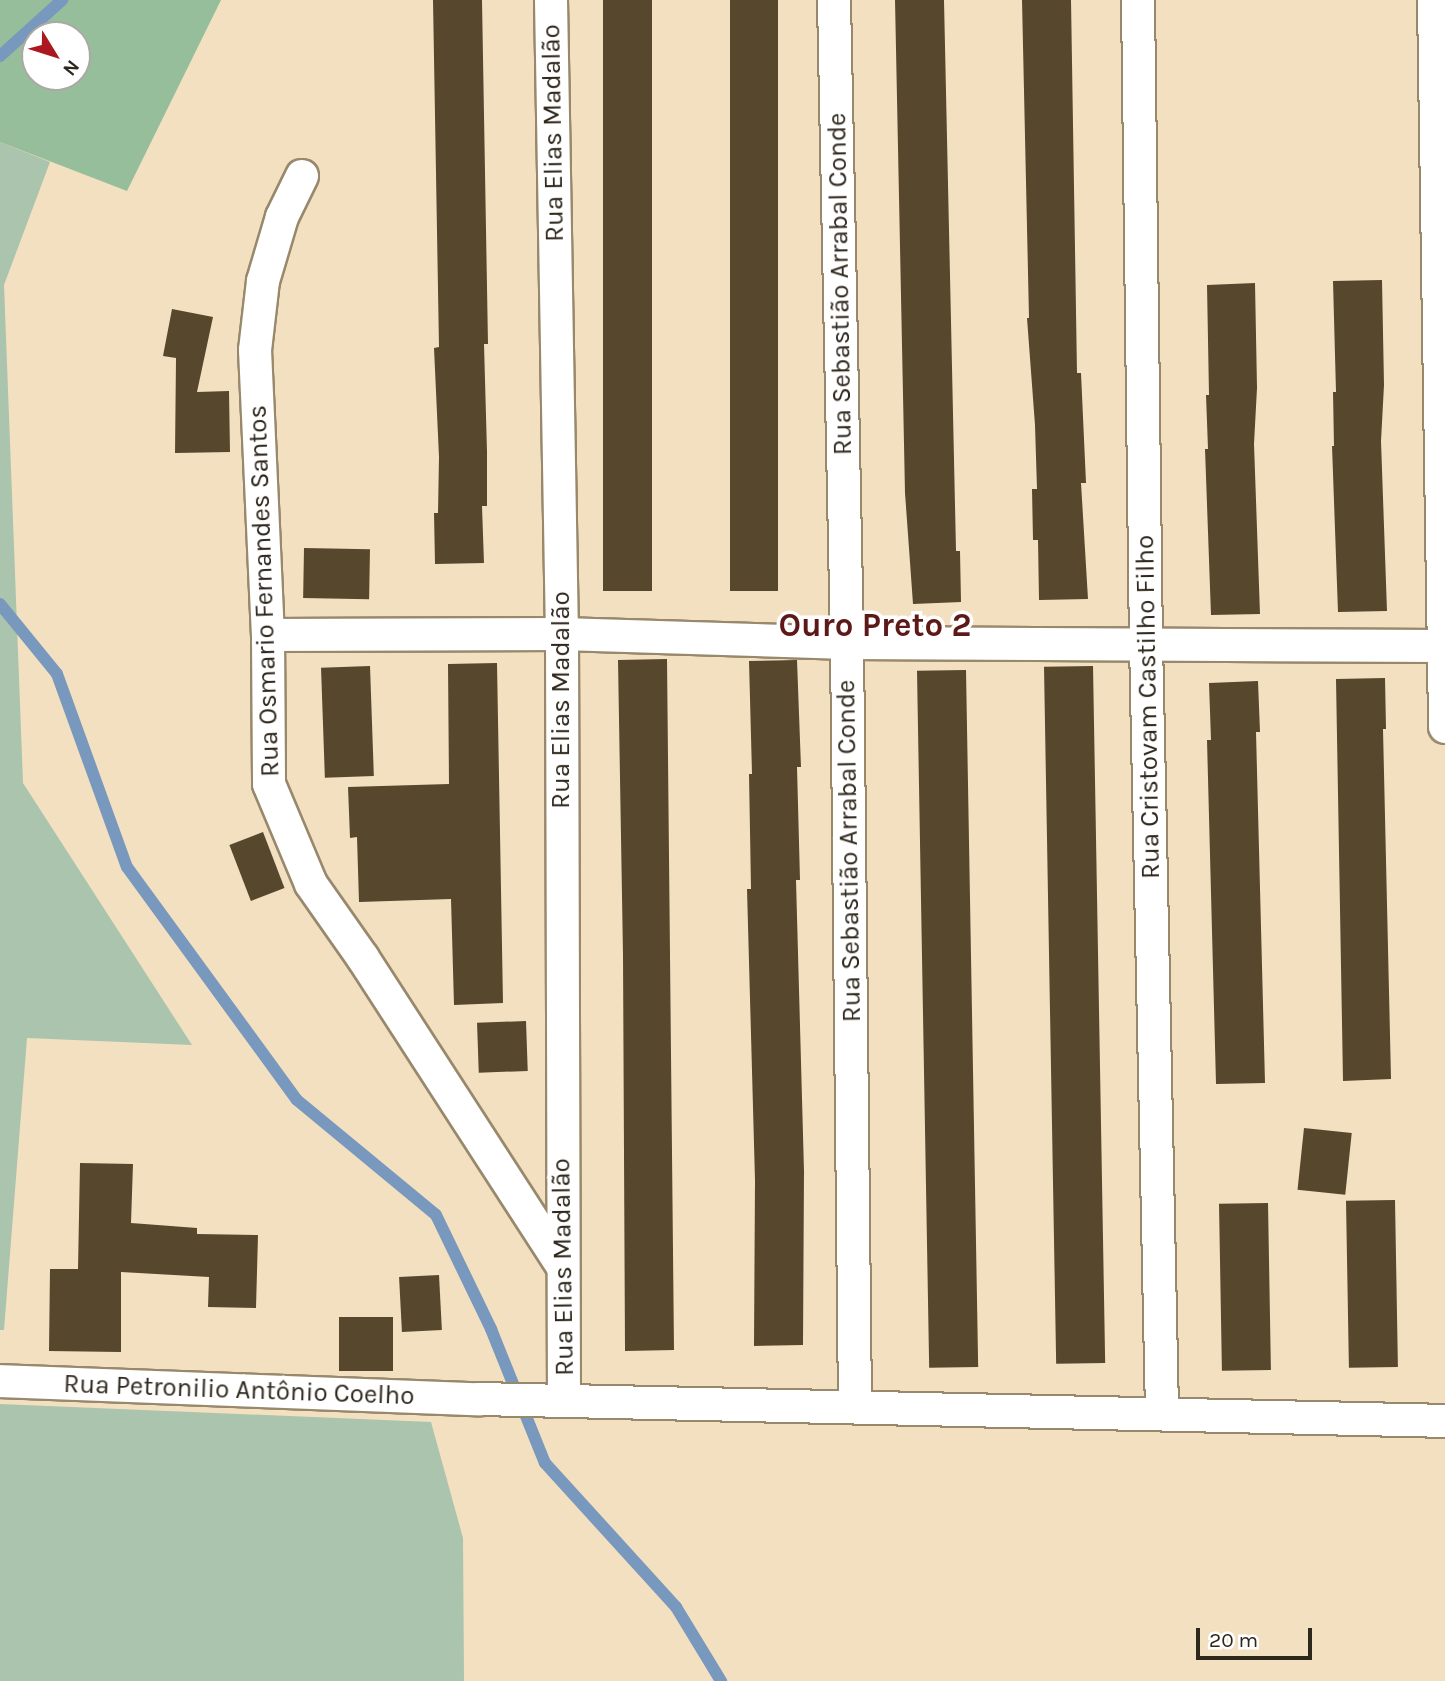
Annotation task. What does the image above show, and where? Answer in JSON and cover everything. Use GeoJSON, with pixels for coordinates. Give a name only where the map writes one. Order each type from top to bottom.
{"type":"FeatureCollection","features":[{"type":"Feature","properties":{"kind":"street","name":"Rua Elias Madalão"},"geometry":{"type":"LineString","coordinates":[[551,0],[562,634],[562,1266],[552,1401]]}},
{"type":"Feature","properties":{"kind":"street","name":"Rua Sebastião Arrabal Conde"},"geometry":{"type":"LineString","coordinates":[[834,0],[847,643],[855,1407]]}},
{"type":"Feature","properties":{"kind":"street","name":"Rua Cristovam Castilho Filho"},"geometry":{"type":"LineString","coordinates":[[1138,0],[1146,642],[1163,1414]]}},
{"type":"Feature","properties":{"kind":"street"},"geometry":{"type":"LineString","coordinates":[[1434,0],[1445,727]]}},
{"type":"Feature","properties":{"kind":"street","name":"Rua Osmario Fernandes Santos"},"geometry":{"type":"LineString","coordinates":[[302,176],[282,217],[257,311],[255,350],[268,635],[270,784],[311,884],[363,958],[562,1266]]}},
{"type":"Feature","properties":{"kind":"street"},"geometry":{"type":"LineString","coordinates":[[268,635],[562,634],[847,643],[1146,642],[1443,646]]}},
{"type":"Feature","properties":{"kind":"street","name":"Rua Petronilio Antônio Coelho"},"geometry":{"type":"LineString","coordinates":[[0,1381],[479,1399],[1445,1421]]}},
{"type":"Feature","properties":{"kind":"green space"},"geometry":{"type":"Polygon","coordinates":[[[0,0],[221,0],[127,191],[0,142],[0,0]]]}},
{"type":"Feature","properties":{"kind":"green space"},"geometry":{"type":"Polygon","coordinates":[[[0,142],[50,162],[4,285],[23,783],[192,1045],[27,1038],[4,1330],[0,1330],[0,142]]]}},
{"type":"Feature","properties":{"kind":"green space"},"geometry":{"type":"Polygon","coordinates":[[[0,1404],[431,1422],[463,1538],[464,1681],[0,1681],[0,1404]]]}},
{"type":"Feature","properties":{"kind":"building"},"geometry":{"type":"Polygon","coordinates":[[[433,0],[482,0],[488,344],[484,344],[487,506],[482,506],[484,563],[435,564],[434,513],[438,513],[439,457],[434,348],[439,347],[433,0]]]}},
{"type":"Feature","properties":{"kind":"building"},"geometry":{"type":"Polygon","coordinates":[[[603,0],[652,0],[652,591],[603,591],[603,0]]]}},
{"type":"Feature","properties":{"kind":"building"},"geometry":{"type":"Polygon","coordinates":[[[730,0],[778,0],[778,591],[730,591],[730,0]]]}},
{"type":"Feature","properties":{"kind":"building"},"geometry":{"type":"Polygon","coordinates":[[[895,0],[944,0],[956,551],[960,551],[961,602],[913,604],[905,493],[895,0]]]}},
{"type":"Feature","properties":{"kind":"building"},"geometry":{"type":"Polygon","coordinates":[[[1022,0],[1071,0],[1077,373],[1081,373],[1086,483],[1081,483],[1088,599],[1039,600],[1038,540],[1033,540],[1032,489],[1037,489],[1027,318],[1022,0]]]}},
{"type":"Feature","properties":{"kind":"building"},"geometry":{"type":"Polygon","coordinates":[[[1382,280],[1384,385],[1381,441],[1387,611],[1338,612],[1332,446],[1333,392],[1336,392],[1333,281],[1382,280]]]}},
{"type":"Feature","properties":{"kind":"building"},"geometry":{"type":"Polygon","coordinates":[[[1255,283],[1257,388],[1254,444],[1260,614],[1211,615],[1205,449],[1208,449],[1206,395],[1209,395],[1207,285],[1255,283]]]}},
{"type":"Feature","properties":{"kind":"building"},"geometry":{"type":"Polygon","coordinates":[[[172,309],[213,317],[197,392],[229,391],[230,452],[175,453],[176,358],[163,356],[172,309]]]}},
{"type":"Feature","properties":{"kind":"building"},"geometry":{"type":"Polygon","coordinates":[[[304,548],[370,549],[369,599],[303,598],[304,548]]]}},
{"type":"Feature","properties":{"kind":"building"},"geometry":{"type":"Polygon","coordinates":[[[667,659],[674,1350],[625,1351],[618,660],[667,659]]]}},
{"type":"Feature","properties":{"kind":"building"},"geometry":{"type":"Polygon","coordinates":[[[797,660],[801,767],[797,767],[800,880],[796,880],[804,1171],[803,1345],[754,1346],[755,1180],[747,889],[751,889],[749,661],[797,660]]]}},
{"type":"Feature","properties":{"kind":"building"},"geometry":{"type":"Polygon","coordinates":[[[497,663],[503,1003],[454,1005],[451,899],[359,902],[357,837],[350,838],[348,787],[449,784],[448,664],[497,663]]]}},
{"type":"Feature","properties":{"kind":"building"},"geometry":{"type":"Polygon","coordinates":[[[370,666],[374,776],[325,778],[321,668],[370,666]]]}},
{"type":"Feature","properties":{"kind":"building"},"geometry":{"type":"Polygon","coordinates":[[[1093,666],[1105,1363],[1056,1364],[1044,667],[1093,666]]]}},
{"type":"Feature","properties":{"kind":"building"},"geometry":{"type":"Polygon","coordinates":[[[966,670],[978,1367],[929,1368],[917,671],[966,670]]]}},
{"type":"Feature","properties":{"kind":"building"},"geometry":{"type":"Polygon","coordinates":[[[1385,678],[1386,729],[1383,729],[1391,1079],[1343,1081],[1336,679],[1385,678]]]}},
{"type":"Feature","properties":{"kind":"building"},"geometry":{"type":"Polygon","coordinates":[[[1258,681],[1260,732],[1256,732],[1265,1083],[1216,1084],[1207,740],[1211,740],[1209,683],[1258,681]]]}},
{"type":"Feature","properties":{"kind":"building"},"geometry":{"type":"Polygon","coordinates":[[[263,832],[285,888],[251,901],[229,845],[263,832]]]}},
{"type":"Feature","properties":{"kind":"building"},"geometry":{"type":"Polygon","coordinates":[[[526,1021],[528,1071],[479,1073],[477,1023],[526,1021]]]}},
{"type":"Feature","properties":{"kind":"building"},"geometry":{"type":"Polygon","coordinates":[[[1304,1128],[1352,1133],[1345,1195],[1298,1190],[1304,1128]]]}},
{"type":"Feature","properties":{"kind":"building"},"geometry":{"type":"Polygon","coordinates":[[[80,1163],[133,1164],[131,1223],[197,1228],[197,1234],[258,1235],[256,1308],[208,1307],[209,1277],[121,1272],[121,1352],[49,1351],[50,1269],[78,1269],[80,1163]]]}},
{"type":"Feature","properties":{"kind":"building"},"geometry":{"type":"Polygon","coordinates":[[[1395,1200],[1398,1367],[1349,1368],[1346,1201],[1395,1200]]]}},
{"type":"Feature","properties":{"kind":"building"},"geometry":{"type":"Polygon","coordinates":[[[1268,1203],[1271,1370],[1222,1371],[1219,1204],[1268,1203]]]}},
{"type":"Feature","properties":{"kind":"building"},"geometry":{"type":"Polygon","coordinates":[[[439,1275],[442,1330],[402,1332],[399,1277],[439,1275]]]}},
{"type":"Feature","properties":{"kind":"building"},"geometry":{"type":"Polygon","coordinates":[[[339,1317],[393,1317],[393,1371],[339,1371],[339,1317]]]}},
{"type":"Feature","properties":{"kind":"waterway"},"geometry":{"type":"LineString","coordinates":[[0,56],[62,0]]}},
{"type":"Feature","properties":{"kind":"waterway"},"geometry":{"type":"LineString","coordinates":[[0,604],[57,674],[127,867],[297,1100],[436,1215],[491,1329],[545,1463],[676,1607],[721,1681]]}},
{"type":"Feature","properties":{"kind":"district","name":"Ouro Preto 2"},"geometry":{"type":"Point","coordinates":[875,626]}}]}
